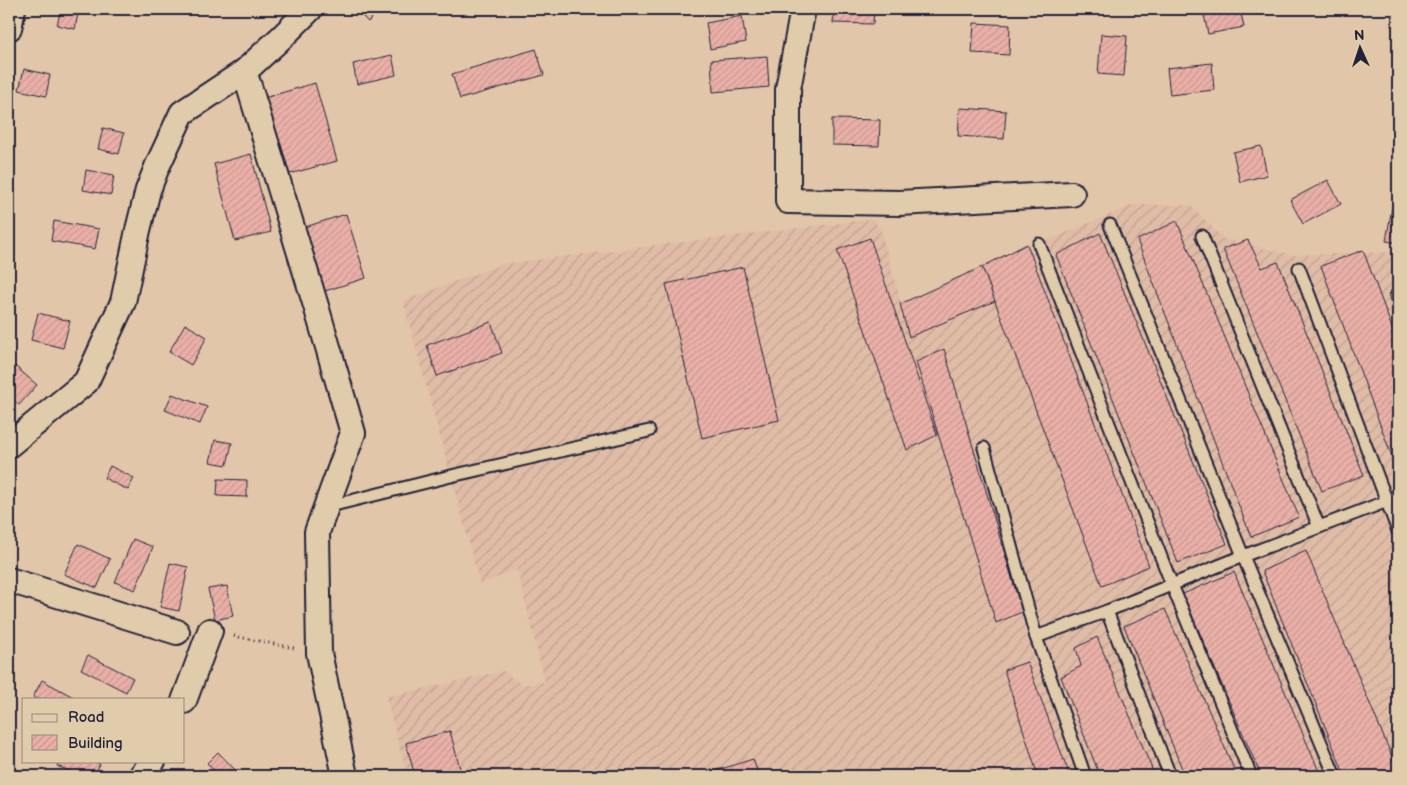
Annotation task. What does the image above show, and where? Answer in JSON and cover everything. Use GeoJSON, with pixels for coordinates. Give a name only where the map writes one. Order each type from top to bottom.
{"type":"FeatureCollection","features":[{"type":"Feature","properties":{"kind":"street"},"geometry":{"type":"LineString","coordinates":[[9,28],[13,9]]}},
{"type":"Feature","properties":{"kind":"street"},"geometry":{"type":"LineString","coordinates":[[9,444],[86,382],[123,302],[148,190],[182,113],[244,72],[310,9]]}},
{"type":"Feature","properties":{"kind":"street"},"geometry":{"type":"LineString","coordinates":[[803,9],[788,89],[788,201],[899,203],[1072,194]]}},
{"type":"Feature","properties":{"kind":"street"},"geometry":{"type":"LineString","coordinates":[[244,72],[314,297],[353,433],[317,532],[319,653],[345,776]]}},
{"type":"Feature","properties":{"kind":"street"},"geometry":{"type":"LineString","coordinates":[[9,580],[176,632]]}},
{"type":"Feature","properties":{"kind":"street"},"geometry":{"type":"LineString","coordinates":[[185,698],[210,631]]}},
{"type":"Feature","properties":{"kind":"street"},"geometry":{"type":"LineString","coordinates":[[141,776],[152,762]]}},
{"type":"Feature","properties":{"kind":"lane"},"geometry":{"type":"LineString","coordinates":[[1110,225],[1243,556],[1335,776]]}},
{"type":"Feature","properties":{"kind":"lane"},"geometry":{"type":"LineString","coordinates":[[1202,236],[1319,527]]}},
{"type":"Feature","properties":{"kind":"lane"},"geometry":{"type":"LineString","coordinates":[[1039,244],[1172,585],[1251,776]]}},
{"type":"Feature","properties":{"kind":"lane"},"geometry":{"type":"LineString","coordinates":[[1299,268],[1393,499],[1398,531]]}},
{"type":"Feature","properties":{"kind":"lane"},"geometry":{"type":"LineString","coordinates":[[326,508],[451,476],[649,431]]}},
{"type":"Feature","properties":{"kind":"lane"},"geometry":{"type":"LineString","coordinates":[[984,448],[1036,637],[1085,776]]}},
{"type":"Feature","properties":{"kind":"lane"},"geometry":{"type":"LineString","coordinates":[[1036,637],[1393,499]]}},
{"type":"Feature","properties":{"kind":"lane"},"geometry":{"type":"LineString","coordinates":[[1106,611],[1170,776]]}},
{"type":"Feature","properties":{"kind":"path"},"geometry":{"type":"LineString","coordinates":[[210,631],[319,653]]}},
{"type":"Feature","properties":{"kind":"shaded area"},"geometry":{"type":"Polygon","coordinates":[[[1134,205],[1190,205],[1224,239],[1293,255],[1392,252],[1398,265],[1398,776],[407,776],[386,697],[503,671],[522,685],[545,682],[517,570],[480,584],[403,301],[502,264],[873,219],[881,231],[901,303],[982,267],[1134,205]]]}},
{"type":"Feature","properties":{"kind":"building"},"geometry":{"type":"Polygon","coordinates":[[[61,9],[79,9],[75,29],[57,25],[61,9]]]}},
{"type":"Feature","properties":{"kind":"building"},"geometry":{"type":"Polygon","coordinates":[[[355,9],[381,9],[368,22],[355,9]]]}},
{"type":"Feature","properties":{"kind":"building"},"geometry":{"type":"Polygon","coordinates":[[[834,9],[874,9],[873,24],[833,23],[834,9]]]}},
{"type":"Feature","properties":{"kind":"building"},"geometry":{"type":"Polygon","coordinates":[[[1240,9],[1244,27],[1208,34],[1203,10],[1240,9]]]}},
{"type":"Feature","properties":{"kind":"building"},"geometry":{"type":"Polygon","coordinates":[[[742,16],[746,42],[710,49],[706,23],[742,16]]]}},
{"type":"Feature","properties":{"kind":"building"},"geometry":{"type":"Polygon","coordinates":[[[974,23],[1010,25],[1009,55],[972,53],[974,23]]]}},
{"type":"Feature","properties":{"kind":"building"},"geometry":{"type":"Polygon","coordinates":[[[1101,34],[1127,36],[1124,76],[1098,74],[1101,34]]]}},
{"type":"Feature","properties":{"kind":"building"},"geometry":{"type":"Polygon","coordinates":[[[536,49],[544,75],[460,99],[452,74],[536,49]]]}},
{"type":"Feature","properties":{"kind":"building"},"geometry":{"type":"Polygon","coordinates":[[[392,55],[396,75],[357,84],[353,64],[392,55]]]}},
{"type":"Feature","properties":{"kind":"building"},"geometry":{"type":"Polygon","coordinates":[[[767,56],[769,87],[713,92],[711,60],[767,56]]]}},
{"type":"Feature","properties":{"kind":"building"},"geometry":{"type":"Polygon","coordinates":[[[1212,63],[1214,90],[1170,95],[1167,68],[1212,63]]]}},
{"type":"Feature","properties":{"kind":"building"},"geometry":{"type":"Polygon","coordinates":[[[24,69],[50,75],[46,96],[19,90],[24,69]]]}},
{"type":"Feature","properties":{"kind":"building"},"geometry":{"type":"Polygon","coordinates":[[[315,83],[337,161],[286,175],[264,98],[315,83]]]}},
{"type":"Feature","properties":{"kind":"building"},"geometry":{"type":"Polygon","coordinates":[[[960,108],[1006,111],[1004,139],[958,136],[960,108]]]}},
{"type":"Feature","properties":{"kind":"building"},"geometry":{"type":"Polygon","coordinates":[[[832,119],[880,120],[879,146],[832,145],[832,119]]]}},
{"type":"Feature","properties":{"kind":"building"},"geometry":{"type":"Polygon","coordinates":[[[103,128],[124,133],[119,154],[98,149],[103,128]]]}},
{"type":"Feature","properties":{"kind":"building"},"geometry":{"type":"Polygon","coordinates":[[[1261,146],[1267,175],[1240,182],[1233,152],[1261,146]]]}},
{"type":"Feature","properties":{"kind":"building"},"geometry":{"type":"Polygon","coordinates":[[[251,154],[271,232],[235,241],[214,164],[251,154]]]}},
{"type":"Feature","properties":{"kind":"building"},"geometry":{"type":"Polygon","coordinates":[[[86,170],[114,175],[111,195],[83,190],[86,170]]]}},
{"type":"Feature","properties":{"kind":"building"},"geometry":{"type":"Polygon","coordinates":[[[1328,180],[1341,204],[1303,224],[1290,200],[1328,180]]]}},
{"type":"Feature","properties":{"kind":"building"},"geometry":{"type":"Polygon","coordinates":[[[1393,202],[1398,203],[1398,243],[1386,241],[1393,202]]]}},
{"type":"Feature","properties":{"kind":"building"},"geometry":{"type":"Polygon","coordinates":[[[346,214],[366,278],[325,291],[305,227],[346,214]]]}},
{"type":"Feature","properties":{"kind":"building"},"geometry":{"type":"Polygon","coordinates":[[[54,221],[99,229],[95,249],[51,241],[54,221]]]}},
{"type":"Feature","properties":{"kind":"building"},"geometry":{"type":"Polygon","coordinates":[[[1177,221],[1299,517],[1251,537],[1137,240],[1177,221]]]}},
{"type":"Feature","properties":{"kind":"building"},"geometry":{"type":"Polygon","coordinates":[[[1100,233],[1227,544],[1178,563],[1056,255],[1100,233]]]}},
{"type":"Feature","properties":{"kind":"building"},"geometry":{"type":"Polygon","coordinates":[[[870,238],[937,435],[907,450],[837,250],[870,238]]]}},
{"type":"Feature","properties":{"kind":"building"},"geometry":{"type":"Polygon","coordinates":[[[1248,240],[1262,268],[1278,262],[1364,475],[1322,491],[1223,249],[1248,240]]]}},
{"type":"Feature","properties":{"kind":"building"},"geometry":{"type":"Polygon","coordinates":[[[1027,244],[1149,566],[1102,586],[982,267],[1027,244]]]}},
{"type":"Feature","properties":{"kind":"building"},"geometry":{"type":"Polygon","coordinates":[[[1363,250],[1398,344],[1398,470],[1321,266],[1363,250]]]}},
{"type":"Feature","properties":{"kind":"building"},"geometry":{"type":"Polygon","coordinates":[[[743,267],[779,420],[702,438],[666,284],[743,267]]]}},
{"type":"Feature","properties":{"kind":"building"},"geometry":{"type":"Polygon","coordinates":[[[982,267],[995,301],[909,337],[900,304],[982,267]]]}},
{"type":"Feature","properties":{"kind":"building"},"geometry":{"type":"Polygon","coordinates":[[[38,313],[70,321],[63,348],[31,340],[38,313]]]}},
{"type":"Feature","properties":{"kind":"building"},"geometry":{"type":"Polygon","coordinates":[[[491,322],[502,353],[437,376],[427,345],[491,322]]]}},
{"type":"Feature","properties":{"kind":"building"},"geometry":{"type":"Polygon","coordinates":[[[185,324],[207,337],[191,365],[169,352],[185,324]]]}},
{"type":"Feature","properties":{"kind":"building"},"geometry":{"type":"Polygon","coordinates":[[[944,349],[1022,612],[996,623],[916,362],[944,349]]]}},
{"type":"Feature","properties":{"kind":"building"},"geometry":{"type":"Polygon","coordinates":[[[9,361],[37,385],[19,405],[9,396],[9,361]]]}},
{"type":"Feature","properties":{"kind":"building"},"geometry":{"type":"Polygon","coordinates":[[[172,394],[207,407],[200,424],[165,410],[172,394]]]}},
{"type":"Feature","properties":{"kind":"building"},"geometry":{"type":"Polygon","coordinates":[[[215,440],[232,443],[227,465],[210,462],[215,440]]]}},
{"type":"Feature","properties":{"kind":"building"},"geometry":{"type":"Polygon","coordinates":[[[110,466],[134,478],[128,490],[104,478],[110,466]]]}},
{"type":"Feature","properties":{"kind":"building"},"geometry":{"type":"Polygon","coordinates":[[[218,479],[247,480],[247,497],[217,496],[218,479]]]}},
{"type":"Feature","properties":{"kind":"building"},"geometry":{"type":"Polygon","coordinates":[[[133,539],[153,547],[135,590],[115,582],[133,539]]]}},
{"type":"Feature","properties":{"kind":"building"},"geometry":{"type":"Polygon","coordinates":[[[78,544],[110,559],[97,588],[64,574],[78,544]]]}},
{"type":"Feature","properties":{"kind":"building"},"geometry":{"type":"Polygon","coordinates":[[[1306,551],[1398,771],[1398,776],[1345,776],[1262,571],[1306,551]]]}},
{"type":"Feature","properties":{"kind":"building"},"geometry":{"type":"Polygon","coordinates":[[[170,563],[188,567],[179,611],[160,607],[170,563]]]}},
{"type":"Feature","properties":{"kind":"building"},"geometry":{"type":"Polygon","coordinates":[[[1234,572],[1321,776],[1261,776],[1183,594],[1234,572]]]}},
{"type":"Feature","properties":{"kind":"building"},"geometry":{"type":"Polygon","coordinates":[[[227,586],[233,616],[215,620],[208,589],[227,586]]]}},
{"type":"Feature","properties":{"kind":"building"},"geometry":{"type":"Polygon","coordinates":[[[1165,609],[1237,776],[1185,776],[1124,626],[1165,609]]]}},
{"type":"Feature","properties":{"kind":"building"},"geometry":{"type":"Polygon","coordinates":[[[1097,637],[1155,776],[1100,776],[1061,677],[1081,666],[1076,648],[1097,637]]]}},
{"type":"Feature","properties":{"kind":"building"},"geometry":{"type":"Polygon","coordinates":[[[88,655],[133,678],[126,692],[81,669],[88,655]]]}},
{"type":"Feature","properties":{"kind":"building"},"geometry":{"type":"Polygon","coordinates":[[[1027,662],[1070,776],[1038,776],[1004,670],[1027,662]]]}},
{"type":"Feature","properties":{"kind":"building"},"geometry":{"type":"Polygon","coordinates":[[[42,680],[75,698],[34,698],[42,680]]]}},
{"type":"Feature","properties":{"kind":"building"},"geometry":{"type":"Polygon","coordinates":[[[450,731],[462,776],[415,776],[406,743],[450,731]]]}},
{"type":"Feature","properties":{"kind":"building"},"geometry":{"type":"Polygon","coordinates":[[[218,752],[241,776],[219,776],[207,763],[218,752]]]}},
{"type":"Feature","properties":{"kind":"building"},"geometry":{"type":"Polygon","coordinates":[[[753,759],[759,776],[699,776],[753,759]]]}},
{"type":"Feature","properties":{"kind":"building"},"geometry":{"type":"Polygon","coordinates":[[[59,762],[96,762],[100,764],[94,776],[81,776],[57,766],[59,762]]]}}]}
